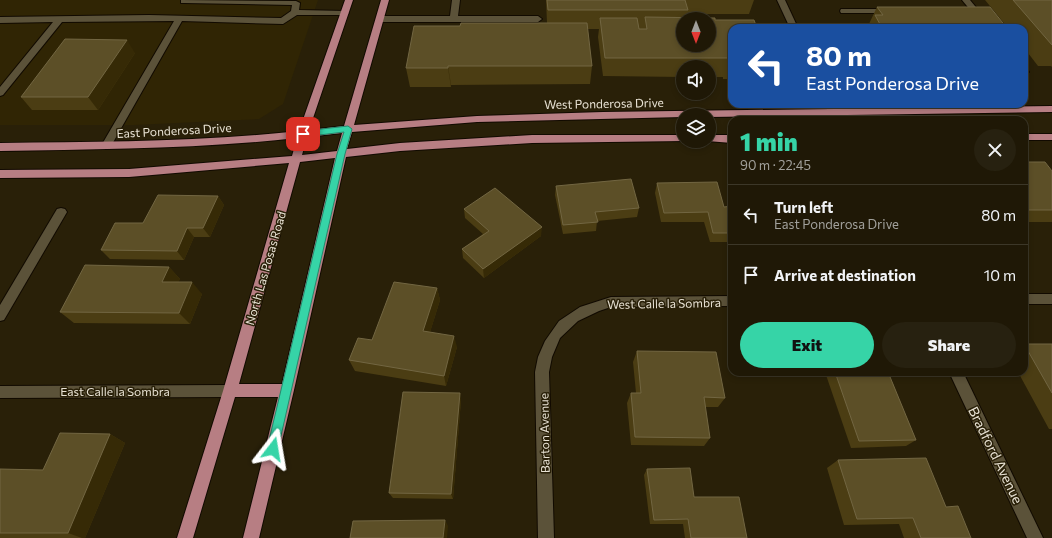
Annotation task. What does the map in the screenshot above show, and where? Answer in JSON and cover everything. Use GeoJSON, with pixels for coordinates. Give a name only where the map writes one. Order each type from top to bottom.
{"type":"FeatureCollection","features":[{"type":"Feature","properties":{"kind":"main road","name":"North Las Posas Road"},"geometry":{"type":"LineString","coordinates":[[185,538],[230,391],[303,134],[346,13],[349,0]]}},
{"type":"Feature","properties":{"kind":"main road"},"geometry":{"type":"LineString","coordinates":[[251,538],[288,390],[341,154],[385,0]]}},
{"type":"Feature","properties":{"kind":"main road","name":"West Ponderosa Drive"},"geometry":{"type":"LineString","coordinates":[[348,129],[477,119],[1052,109]]}},
{"type":"Feature","properties":{"kind":"main road","name":"East Ponderosa Drive"},"geometry":{"type":"LineString","coordinates":[[0,147],[106,146],[250,140],[348,129]]}},
{"type":"Feature","properties":{"kind":"main road"},"geometry":{"type":"LineString","coordinates":[[1028,137],[1052,137]]}},
{"type":"Feature","properties":{"kind":"main road"},"geometry":{"type":"LineString","coordinates":[[0,174],[129,173],[297,159],[400,147],[524,140],[676,138]]}},
{"type":"Feature","properties":{"kind":"main road"},"geometry":{"type":"LineString","coordinates":[[716,138],[728,138]]}},
{"type":"Feature","properties":{"kind":"main road"},"geometry":{"type":"LineString","coordinates":[[230,391],[288,390]]}},
{"type":"Feature","properties":{"kind":"street"},"geometry":{"type":"LineString","coordinates":[[454,19],[456,0]]}},
{"type":"Feature","properties":{"kind":"street"},"geometry":{"type":"LineString","coordinates":[[781,0],[792,24]]}},
{"type":"Feature","properties":{"kind":"street"},"geometry":{"type":"LineString","coordinates":[[966,0],[971,11],[985,24]]}},
{"type":"Feature","properties":{"kind":"street"},"geometry":{"type":"LineString","coordinates":[[106,146],[176,19],[184,1],[296,3],[295,12]]}},
{"type":"Feature","properties":{"kind":"street"},"geometry":{"type":"LineString","coordinates":[[844,12],[898,11]]}},
{"type":"Feature","properties":{"kind":"street"},"geometry":{"type":"LineString","coordinates":[[0,20],[284,20],[295,12],[346,13]]}},
{"type":"Feature","properties":{"kind":"street"},"geometry":{"type":"LineString","coordinates":[[0,92],[60,19]]}},
{"type":"Feature","properties":{"kind":"street"},"geometry":{"type":"LineString","coordinates":[[380,19],[538,19]]}},
{"type":"Feature","properties":{"kind":"street"},"geometry":{"type":"LineString","coordinates":[[0,316],[61,212]]}},
{"type":"Feature","properties":{"kind":"street"},"geometry":{"type":"LineString","coordinates":[[1028,299],[1052,299]]}},
{"type":"Feature","properties":{"kind":"street","name":"West Calle la Sombra"},"geometry":{"type":"LineString","coordinates":[[557,331],[580,312],[611,302],[728,301]]}},
{"type":"Feature","properties":{"kind":"street","name":"Barton Avenue"},"geometry":{"type":"LineString","coordinates":[[546,538],[542,372],[544,358],[557,331]]}},
{"type":"Feature","properties":{"kind":"street","name":"Bradford Avenue"},"geometry":{"type":"LineString","coordinates":[[958,376],[1035,538]]}},
{"type":"Feature","properties":{"kind":"street","name":"East Calle la Sombra"},"geometry":{"type":"LineString","coordinates":[[0,392],[230,391]]}},
{"type":"Feature","properties":{"kind":"shaded area"},"geometry":{"type":"Polygon","coordinates":[[[0,0],[318,0],[283,104],[259,119],[134,125],[0,125],[0,0]]]}},
{"type":"Feature","properties":{"kind":"building"},"geometry":{"type":"Polygon","coordinates":[[[547,0],[685,0],[688,10],[548,10],[547,0]]]}},
{"type":"Feature","properties":{"kind":"building"},"geometry":{"type":"Polygon","coordinates":[[[1013,0],[1052,0],[1052,45],[1013,0]]]}},
{"type":"Feature","properties":{"kind":"building"},"geometry":{"type":"Polygon","coordinates":[[[877,7],[990,7],[1004,24],[880,24],[875,15],[883,15],[877,7]]]}},
{"type":"Feature","properties":{"kind":"building"},"geometry":{"type":"Polygon","coordinates":[[[645,17],[676,17],[676,52],[716,52],[716,20],[754,20],[756,24],[728,24],[728,58],[605,58],[600,18],[637,18],[639,29],[647,29],[645,17]]]}},
{"type":"Feature","properties":{"kind":"building"},"geometry":{"type":"Polygon","coordinates":[[[461,23],[587,23],[592,66],[448,66],[448,68],[406,68],[414,26],[460,26],[461,23]]]}},
{"type":"Feature","properties":{"kind":"building"},"geometry":{"type":"Polygon","coordinates":[[[65,39],[127,40],[88,97],[21,97],[65,39]]]}},
{"type":"Feature","properties":{"kind":"building"},"geometry":{"type":"Polygon","coordinates":[[[1028,162],[1045,162],[1052,171],[1052,210],[1028,210],[1028,162]]]}},
{"type":"Feature","properties":{"kind":"building"},"geometry":{"type":"Polygon","coordinates":[[[631,179],[639,208],[595,212],[598,222],[563,225],[556,186],[631,179]]]}},
{"type":"Feature","properties":{"kind":"building"},"geometry":{"type":"Polygon","coordinates":[[[717,182],[724,207],[728,206],[728,233],[713,233],[708,212],[664,213],[657,183],[717,182]]]}},
{"type":"Feature","properties":{"kind":"building"},"geometry":{"type":"Polygon","coordinates":[[[495,188],[542,227],[483,269],[462,249],[489,231],[464,209],[495,188]]]}},
{"type":"Feature","properties":{"kind":"building"},"geometry":{"type":"Polygon","coordinates":[[[158,195],[218,196],[203,228],[187,228],[177,251],[101,250],[115,223],[143,223],[158,195]]]}},
{"type":"Feature","properties":{"kind":"building"},"geometry":{"type":"Polygon","coordinates":[[[85,265],[169,267],[162,282],[192,282],[179,313],[60,312],[85,265]]]}},
{"type":"Feature","properties":{"kind":"building"},"geometry":{"type":"Polygon","coordinates":[[[394,282],[437,288],[423,331],[454,336],[444,376],[349,360],[358,338],[372,340],[394,282]]]}},
{"type":"Feature","properties":{"kind":"building"},"geometry":{"type":"Polygon","coordinates":[[[1028,344],[1052,344],[1052,393],[1028,351],[1028,344]]]}},
{"type":"Feature","properties":{"kind":"building"},"geometry":{"type":"Polygon","coordinates":[[[637,351],[716,352],[725,398],[704,397],[710,438],[635,437],[631,393],[641,393],[637,351]]]}},
{"type":"Feature","properties":{"kind":"building"},"geometry":{"type":"Polygon","coordinates":[[[836,376],[890,376],[916,440],[859,441],[836,376]]]}},
{"type":"Feature","properties":{"kind":"building"},"geometry":{"type":"Polygon","coordinates":[[[403,392],[460,393],[451,494],[389,493],[403,392]]]}},
{"type":"Feature","properties":{"kind":"building"},"geometry":{"type":"Polygon","coordinates":[[[60,433],[110,434],[68,533],[0,533],[0,469],[43,470],[60,433]]]}},
{"type":"Feature","properties":{"kind":"building"},"geometry":{"type":"Polygon","coordinates":[[[926,458],[946,507],[958,506],[971,538],[921,538],[913,518],[857,519],[838,460],[926,458]]]}},
{"type":"Feature","properties":{"kind":"building"},"geometry":{"type":"Polygon","coordinates":[[[690,468],[694,497],[739,497],[747,538],[691,538],[688,519],[654,520],[647,469],[690,468]]]}},
{"type":"Feature","properties":{"kind":"building"},"geometry":{"type":"Polygon","coordinates":[[[445,520],[443,538],[350,538],[353,521],[445,520]]]}},
{"type":"Feature","properties":{"kind":"route"},"geometry":{"type":"LineString","coordinates":[[273,449],[348,129],[303,134]]}}]}
